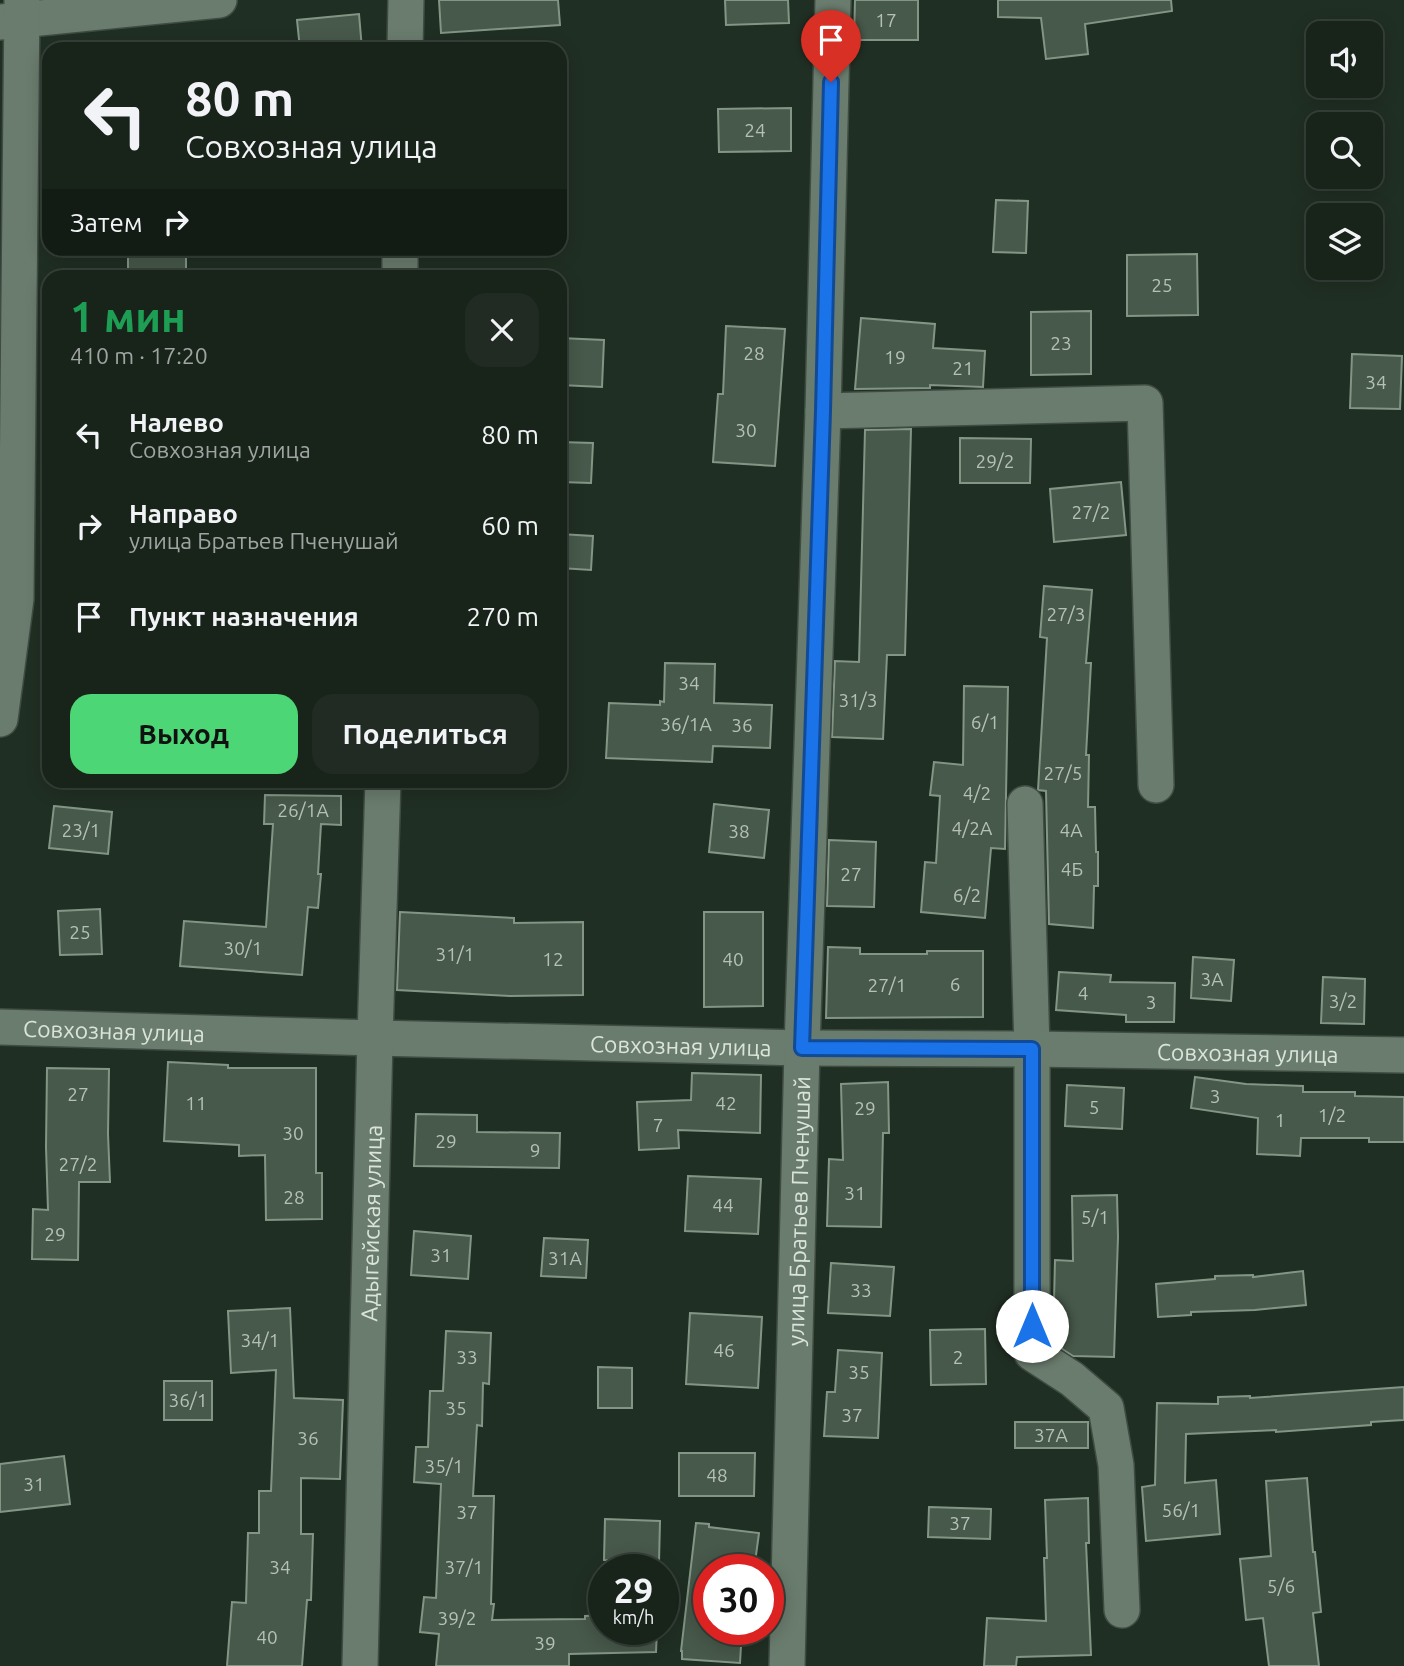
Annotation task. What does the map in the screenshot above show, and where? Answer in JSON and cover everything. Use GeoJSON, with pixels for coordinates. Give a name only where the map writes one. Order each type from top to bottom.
{"type":"FeatureCollection","features":[{"type":"Feature","properties":{"kind":"street"},"geometry":{"type":"LineString","coordinates":[[0,719],[16,599],[14,14],[219,0]]}},
{"type":"Feature","properties":{"kind":"street"},"geometry":{"type":"LineString","coordinates":[[405,42],[406,0]]}},
{"type":"Feature","properties":{"kind":"street","name":"улица Братьев Пченушай"},"geometry":{"type":"LineString","coordinates":[[788,1666],[802,1048],[823,411],[832,0]]}},
{"type":"Feature","properties":{"kind":"street"},"geometry":{"type":"LineString","coordinates":[[823,411],[1145,402],[1156,785]]}},
{"type":"Feature","properties":{"kind":"street","name":"Адыгейская улица"},"geometry":{"type":"LineString","coordinates":[[360,1666],[383,788]]}},
{"type":"Feature","properties":{"kind":"street"},"geometry":{"type":"LineString","coordinates":[[1025,804],[1032,1049],[1032,1353],[1072,1379],[1106,1408],[1116,1465],[1122,1610]]}},
{"type":"Feature","properties":{"kind":"street","name":"Совхозная улица"},"geometry":{"type":"LineString","coordinates":[[0,1027],[802,1048],[1404,1055]]}},
{"type":"Feature","properties":{"kind":"building"},"geometry":{"type":"Polygon","coordinates":[[[439,0],[558,0],[560,25],[441,33],[439,0]]]}},
{"type":"Feature","properties":{"kind":"building"},"geometry":{"type":"Polygon","coordinates":[[[725,0],[788,0],[789,23],[726,25],[725,0]]]}},
{"type":"Feature","properties":{"kind":"building"},"geometry":{"type":"Polygon","coordinates":[[[855,0],[918,0],[918,40],[854,40],[855,0]]]}},
{"type":"Feature","properties":{"kind":"building"},"geometry":{"type":"Polygon","coordinates":[[[998,0],[1171,0],[1172,11],[1085,24],[1088,54],[1046,59],[1041,18],[998,17],[998,0]]]}},
{"type":"Feature","properties":{"kind":"building"},"geometry":{"type":"Polygon","coordinates":[[[359,14],[361,42],[299,42],[297,20],[359,14]]]}},
{"type":"Feature","properties":{"kind":"building"},"geometry":{"type":"Polygon","coordinates":[[[791,108],[791,151],[719,152],[718,109],[791,108]]]}},
{"type":"Feature","properties":{"kind":"building"},"geometry":{"type":"Polygon","coordinates":[[[996,200],[1028,201],[1026,253],[993,252],[996,200]]]}},
{"type":"Feature","properties":{"kind":"building"},"geometry":{"type":"Polygon","coordinates":[[[1197,254],[1198,315],[1127,316],[1127,255],[1197,254]]]}},
{"type":"Feature","properties":{"kind":"building"},"geometry":{"type":"Polygon","coordinates":[[[128,256],[186,256],[186,270],[128,270],[128,256]]]}},
{"type":"Feature","properties":{"kind":"building"},"geometry":{"type":"Polygon","coordinates":[[[1091,311],[1091,374],[1031,375],[1031,312],[1091,311]]]}},
{"type":"Feature","properties":{"kind":"building"},"geometry":{"type":"Polygon","coordinates":[[[861,318],[935,324],[933,348],[985,351],[983,387],[930,385],[930,388],[855,389],[861,318]]]}},
{"type":"Feature","properties":{"kind":"building"},"geometry":{"type":"Polygon","coordinates":[[[726,326],[785,329],[775,466],[713,462],[718,394],[723,394],[726,326]]]}},
{"type":"Feature","properties":{"kind":"building"},"geometry":{"type":"Polygon","coordinates":[[[567,338],[604,340],[602,387],[567,385],[567,338]]]}},
{"type":"Feature","properties":{"kind":"building"},"geometry":{"type":"Polygon","coordinates":[[[1352,354],[1402,356],[1400,409],[1350,408],[1352,354]]]}},
{"type":"Feature","properties":{"kind":"building"},"geometry":{"type":"Polygon","coordinates":[[[911,429],[905,655],[887,655],[883,739],[832,737],[835,661],[859,662],[865,430],[911,429]]]}},
{"type":"Feature","properties":{"kind":"building"},"geometry":{"type":"Polygon","coordinates":[[[960,438],[1031,439],[1030,483],[960,483],[960,438]]]}},
{"type":"Feature","properties":{"kind":"building"},"geometry":{"type":"Polygon","coordinates":[[[567,442],[593,443],[591,483],[567,482],[567,442]]]}},
{"type":"Feature","properties":{"kind":"building"},"geometry":{"type":"Polygon","coordinates":[[[1121,482],[1126,535],[1054,542],[1050,489],[1121,482]]]}},
{"type":"Feature","properties":{"kind":"building"},"geometry":{"type":"Polygon","coordinates":[[[567,534],[593,536],[591,570],[567,568],[567,534]]]}},
{"type":"Feature","properties":{"kind":"building"},"geometry":{"type":"Polygon","coordinates":[[[1044,586],[1092,590],[1086,663],[1091,663],[1086,755],[1089,755],[1088,807],[1095,807],[1098,852],[1098,886],[1094,886],[1093,928],[1049,924],[1046,791],[1038,790],[1047,638],[1040,637],[1044,586]]]}},
{"type":"Feature","properties":{"kind":"building"},"geometry":{"type":"Polygon","coordinates":[[[665,663],[715,664],[714,703],[772,705],[770,748],[713,746],[712,762],[606,758],[609,703],[660,705],[660,701],[664,702],[665,663]]]}},
{"type":"Feature","properties":{"kind":"building"},"geometry":{"type":"Polygon","coordinates":[[[964,686],[1008,687],[1005,849],[991,848],[985,918],[921,912],[925,862],[936,863],[940,796],[930,795],[934,762],[963,765],[964,686]]]}},
{"type":"Feature","properties":{"kind":"building"},"geometry":{"type":"Polygon","coordinates":[[[265,795],[341,796],[341,825],[321,824],[318,908],[308,907],[302,975],[180,966],[184,921],[266,927],[273,824],[264,824],[265,795]]]}},
{"type":"Feature","properties":{"kind":"building"},"geometry":{"type":"Polygon","coordinates":[[[714,804],[769,810],[764,858],[709,852],[714,804]]]}},
{"type":"Feature","properties":{"kind":"building"},"geometry":{"type":"Polygon","coordinates":[[[54,806],[112,812],[108,854],[49,848],[54,806]]]}},
{"type":"Feature","properties":{"kind":"building"},"geometry":{"type":"Polygon","coordinates":[[[829,840],[876,842],[874,907],[827,906],[829,840]]]}},
{"type":"Feature","properties":{"kind":"building"},"geometry":{"type":"Polygon","coordinates":[[[100,909],[102,954],[60,955],[58,911],[100,909]]]}},
{"type":"Feature","properties":{"kind":"building"},"geometry":{"type":"Polygon","coordinates":[[[400,912],[514,918],[514,923],[583,922],[583,995],[510,996],[397,990],[400,912]]]}},
{"type":"Feature","properties":{"kind":"building"},"geometry":{"type":"Polygon","coordinates":[[[704,912],[763,912],[763,1006],[704,1007],[704,912]]]}},
{"type":"Feature","properties":{"kind":"building"},"geometry":{"type":"Polygon","coordinates":[[[828,947],[860,948],[860,954],[983,951],[983,1017],[826,1018],[828,947]]]}},
{"type":"Feature","properties":{"kind":"building"},"geometry":{"type":"Polygon","coordinates":[[[1193,957],[1234,960],[1231,1001],[1191,998],[1193,957]]]}},
{"type":"Feature","properties":{"kind":"building"},"geometry":{"type":"Polygon","coordinates":[[[1059,972],[1111,975],[1110,982],[1175,983],[1174,1022],[1126,1022],[1126,1015],[1056,1010],[1059,972]]]}},
{"type":"Feature","properties":{"kind":"building"},"geometry":{"type":"Polygon","coordinates":[[[1323,977],[1365,979],[1364,1024],[1321,1023],[1323,977]]]}},
{"type":"Feature","properties":{"kind":"building"},"geometry":{"type":"Polygon","coordinates":[[[168,1062],[228,1065],[228,1068],[316,1068],[316,1173],[322,1173],[322,1219],[266,1220],[265,1155],[239,1156],[239,1145],[164,1141],[168,1062]]]}},
{"type":"Feature","properties":{"kind":"building"},"geometry":{"type":"Polygon","coordinates":[[[47,1068],[109,1069],[110,1182],[79,1182],[78,1260],[32,1259],[33,1209],[48,1210],[47,1068]]]}},
{"type":"Feature","properties":{"kind":"building"},"geometry":{"type":"Polygon","coordinates":[[[692,1073],[761,1075],[760,1133],[678,1130],[679,1148],[639,1150],[637,1102],[691,1100],[692,1073]]]}},
{"type":"Feature","properties":{"kind":"building"},"geometry":{"type":"Polygon","coordinates":[[[1195,1077],[1246,1084],[1303,1086],[1303,1092],[1355,1092],[1355,1096],[1404,1097],[1404,1142],[1369,1142],[1369,1138],[1301,1138],[1300,1156],[1257,1154],[1258,1118],[1191,1108],[1195,1077]]]}},
{"type":"Feature","properties":{"kind":"building"},"geometry":{"type":"Polygon","coordinates":[[[888,1082],[889,1133],[883,1133],[881,1227],[827,1226],[829,1159],[843,1160],[841,1084],[888,1082]]]}},
{"type":"Feature","properties":{"kind":"building"},"geometry":{"type":"Polygon","coordinates":[[[1067,1085],[1124,1088],[1122,1129],[1065,1126],[1067,1085]]]}},
{"type":"Feature","properties":{"kind":"building"},"geometry":{"type":"Polygon","coordinates":[[[416,1114],[477,1115],[477,1132],[560,1133],[559,1168],[414,1166],[416,1114]]]}},
{"type":"Feature","properties":{"kind":"building"},"geometry":{"type":"Polygon","coordinates":[[[688,1176],[761,1179],[758,1234],[685,1231],[688,1176]]]}},
{"type":"Feature","properties":{"kind":"building"},"geometry":{"type":"Polygon","coordinates":[[[1117,1195],[1114,1357],[1073,1356],[1053,1343],[1055,1260],[1073,1261],[1072,1196],[1117,1195]]]}},
{"type":"Feature","properties":{"kind":"building"},"geometry":{"type":"Polygon","coordinates":[[[414,1231],[471,1236],[468,1279],[411,1275],[414,1231]]]}},
{"type":"Feature","properties":{"kind":"building"},"geometry":{"type":"Polygon","coordinates":[[[544,1238],[588,1240],[586,1278],[541,1276],[544,1238]]]}},
{"type":"Feature","properties":{"kind":"building"},"geometry":{"type":"Polygon","coordinates":[[[831,1263],[894,1267],[890,1316],[828,1313],[831,1263]]]}},
{"type":"Feature","properties":{"kind":"building"},"geometry":{"type":"Polygon","coordinates":[[[1303,1271],[1306,1305],[1191,1312],[1191,1315],[1158,1317],[1156,1284],[1215,1279],[1215,1276],[1253,1277],[1303,1271]]]}},
{"type":"Feature","properties":{"kind":"building"},"geometry":{"type":"Polygon","coordinates":[[[290,1308],[294,1398],[343,1400],[340,1479],[301,1478],[301,1534],[313,1534],[311,1600],[307,1600],[302,1666],[227,1666],[232,1602],[246,1603],[248,1533],[259,1533],[259,1491],[271,1491],[276,1370],[231,1373],[228,1311],[290,1308]]]}},
{"type":"Feature","properties":{"kind":"building"},"geometry":{"type":"Polygon","coordinates":[[[690,1313],[762,1317],[758,1388],[686,1384],[690,1313]]]}},
{"type":"Feature","properties":{"kind":"building"},"geometry":{"type":"Polygon","coordinates":[[[985,1329],[986,1384],[931,1385],[930,1330],[985,1329]]]}},
{"type":"Feature","properties":{"kind":"building"},"geometry":{"type":"Polygon","coordinates":[[[446,1331],[491,1333],[489,1384],[483,1383],[482,1426],[477,1425],[473,1496],[494,1496],[492,1620],[585,1619],[588,1616],[588,1645],[656,1645],[656,1652],[569,1654],[569,1666],[436,1666],[439,1634],[420,1632],[424,1597],[436,1598],[441,1484],[414,1482],[416,1447],[428,1447],[430,1391],[443,1391],[446,1331]]]}},
{"type":"Feature","properties":{"kind":"building"},"geometry":{"type":"Polygon","coordinates":[[[838,1350],[882,1353],[878,1438],[824,1436],[827,1392],[835,1392],[838,1350]]]}},
{"type":"Feature","properties":{"kind":"building"},"geometry":{"type":"Polygon","coordinates":[[[598,1367],[632,1368],[632,1408],[598,1408],[598,1367]]]}},
{"type":"Feature","properties":{"kind":"building"},"geometry":{"type":"Polygon","coordinates":[[[164,1381],[212,1381],[212,1420],[164,1420],[164,1381]]]}},
{"type":"Feature","properties":{"kind":"building"},"geometry":{"type":"Polygon","coordinates":[[[1404,1387],[1404,1420],[1276,1432],[1186,1434],[1185,1483],[1216,1480],[1220,1534],[1146,1541],[1142,1487],[1155,1485],[1157,1403],[1218,1404],[1218,1397],[1250,1398],[1404,1387]]]}},
{"type":"Feature","properties":{"kind":"building"},"geometry":{"type":"Polygon","coordinates":[[[1015,1422],[1088,1422],[1088,1448],[1015,1448],[1015,1422]]]}},
{"type":"Feature","properties":{"kind":"building"},"geometry":{"type":"Polygon","coordinates":[[[679,1453],[755,1453],[754,1496],[679,1496],[679,1453]]]}},
{"type":"Feature","properties":{"kind":"building"},"geometry":{"type":"Polygon","coordinates":[[[64,1456],[70,1504],[0,1512],[0,1464],[64,1456]]]}},
{"type":"Feature","properties":{"kind":"building"},"geometry":{"type":"Polygon","coordinates":[[[1307,1478],[1321,1612],[1313,1613],[1319,1666],[1269,1666],[1263,1618],[1246,1620],[1240,1559],[1271,1556],[1266,1481],[1307,1478]]]}},
{"type":"Feature","properties":{"kind":"building"},"geometry":{"type":"Polygon","coordinates":[[[1088,1498],[1089,1543],[1086,1543],[1091,1655],[1017,1657],[1016,1666],[984,1666],[987,1618],[1046,1621],[1045,1500],[1088,1498]]]}},
{"type":"Feature","properties":{"kind":"building"},"geometry":{"type":"Polygon","coordinates":[[[929,1507],[991,1509],[990,1539],[928,1537],[929,1507]]]}},
{"type":"Feature","properties":{"kind":"building"},"geometry":{"type":"Polygon","coordinates":[[[605,1519],[660,1521],[659,1554],[604,1554],[605,1519]]]}},
{"type":"Feature","properties":{"kind":"building"},"geometry":{"type":"Polygon","coordinates":[[[696,1523],[759,1533],[756,1554],[693,1554],[693,1645],[741,1645],[740,1663],[682,1659],[696,1523]]]}},
{"type":"Feature","properties":{"kind":"route"},"geometry":{"type":"LineString","coordinates":[[831,82],[802,1048],[1032,1049],[1032,1326]]}}]}
